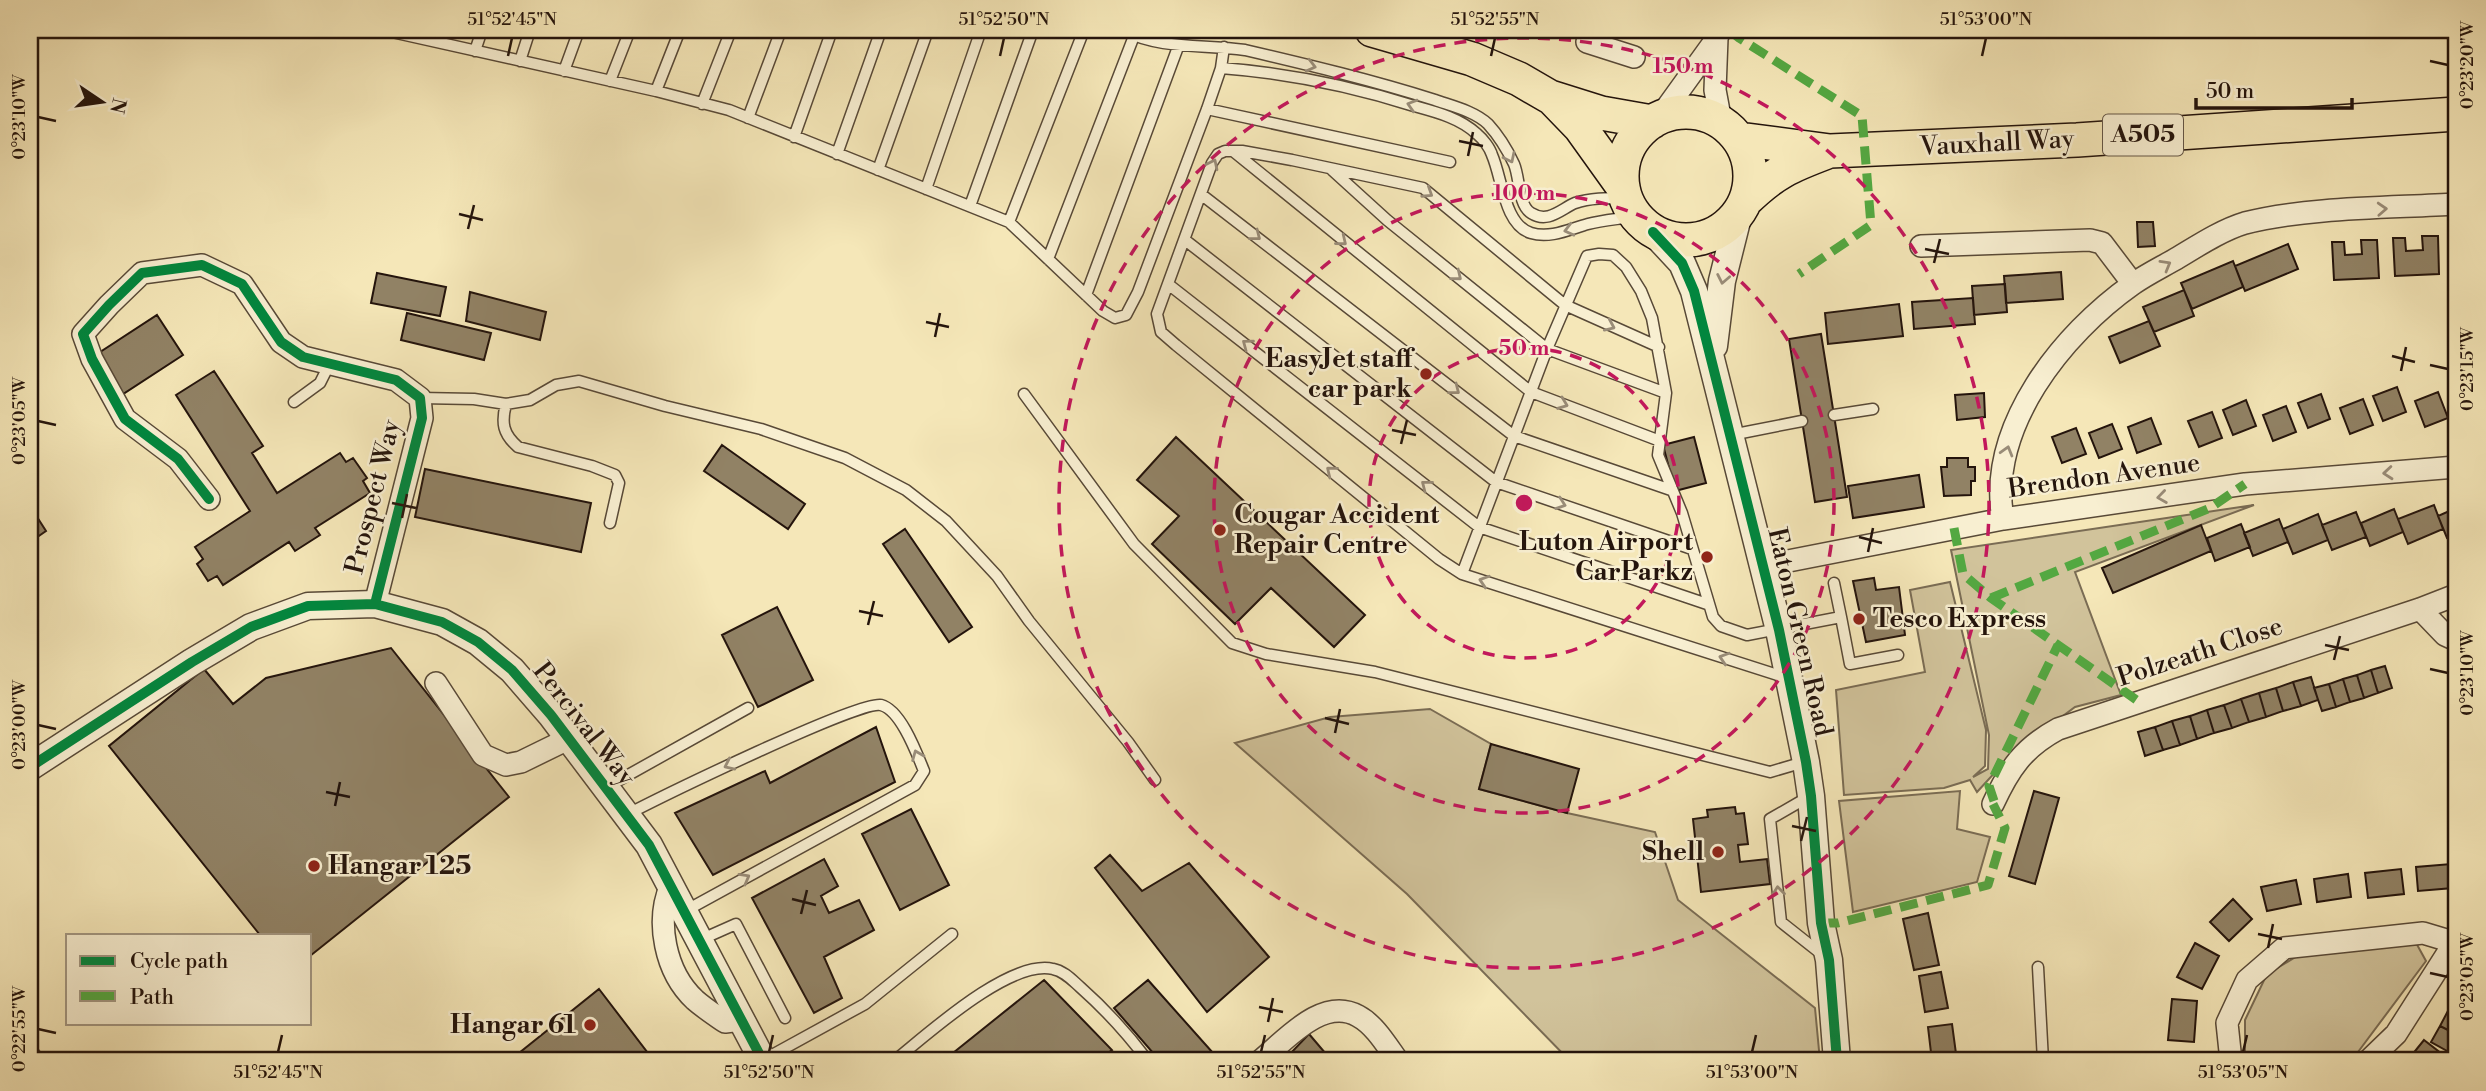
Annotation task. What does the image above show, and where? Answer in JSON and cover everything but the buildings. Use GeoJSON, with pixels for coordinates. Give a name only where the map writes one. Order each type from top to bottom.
{"type":"FeatureCollection","features":[{"type":"Feature","properties":{"kind":"main road"},"geometry":{"type":"LineString","coordinates":[[1372,30],[1472,59],[1519,79],[1550,97],[1601,113],[1656,120]]}},
{"type":"Feature","properties":{"kind":"main road"},"geometry":{"type":"LineString","coordinates":[[1550,97],[1580,127],[1634,208],[1670,239],[1692,240],[1713,234],[1728,225],[1742,206],[1750,184],[1749,163],[1730,131],[1705,114],[1676,113],[1656,120],[1640,131],[1628,149],[1622,170],[1634,208]]}},
{"type":"Feature","properties":{"kind":"main road","name":"Vauxhall Way"},"geometry":{"type":"LineString","coordinates":[[1730,131],[1830,151],[2077,140],[2456,114]]}},
{"type":"Feature","properties":{"kind":"main road","name":"Vauxhall Way"},"geometry":{"type":"LineString","coordinates":[[1742,206],[1765,182],[1784,169],[1830,151]]}},
{"type":"Feature","properties":{"kind":"street"},"geometry":{"type":"LineString","coordinates":[[1591,30],[1587,43],[1634,57]]}},
{"type":"Feature","properties":{"kind":"street"},"geometry":{"type":"LineString","coordinates":[[1656,120],[1718,34]]}},
{"type":"Feature","properties":{"kind":"street"},"geometry":{"type":"LineString","coordinates":[[1718,34],[1715,90],[1730,131]]}},
{"type":"Feature","properties":{"kind":"street"},"geometry":{"type":"LineString","coordinates":[[2003,519],[2000,495],[2003,466],[2023,406],[2060,349],[2133,284],[2204,242],[2242,224],[2309,213],[2456,204]]}},
{"type":"Feature","properties":{"kind":"street","name":"Eaton Green Road"},"geometry":{"type":"LineString","coordinates":[[1713,358],[1722,281],[1742,206]]}},
{"type":"Feature","properties":{"kind":"street","name":"Eaton Green Road"},"geometry":{"type":"LineString","coordinates":[[1634,208],[1682,263],[1694,291],[1780,630],[1811,796],[1821,923],[1829,960],[1837,1061]]}},
{"type":"Feature","properties":{"kind":"street"},"geometry":{"type":"LineString","coordinates":[[1921,246],[2090,240],[2102,243],[2133,284]]}},
{"type":"Feature","properties":{"kind":"street","name":"Prospect Way"},"geometry":{"type":"LineString","coordinates":[[209,499],[178,459],[125,419],[92,359],[83,334],[142,272],[202,265],[242,284],[281,342],[303,357],[396,380],[420,398],[422,418],[375,604]]}},
{"type":"Feature","properties":{"kind":"street","name":"Brendon Avenue"},"geometry":{"type":"LineString","coordinates":[[1763,566],[2003,519],[2245,484],[2456,467]]}},
{"type":"Feature","properties":{"kind":"street","name":"Polzeath Close"},"geometry":{"type":"LineString","coordinates":[[1993,804],[2004,779],[2024,752],[2058,729],[2456,595]]}},
{"type":"Feature","properties":{"kind":"street","name":"Percival Way"},"geometry":{"type":"LineString","coordinates":[[30,767],[251,627],[308,606],[375,604],[442,622],[478,642],[512,670],[649,845],[763,1061]]}},
{"type":"Feature","properties":{"kind":"street"},"geometry":{"type":"LineString","coordinates":[[2420,609],[2445,635],[2456,640]]}},
{"type":"Feature","properties":{"kind":"street"},"geometry":{"type":"LineString","coordinates":[[436,683],[483,755],[506,765],[521,762],[568,739]]}},
{"type":"Feature","properties":{"kind":"street"},"geometry":{"type":"LineString","coordinates":[[671,885],[665,899],[663,929],[673,971],[694,999],[725,1022],[741,1020]]}},
{"type":"Feature","properties":{"kind":"street"},"geometry":{"type":"LineString","coordinates":[[2231,1061],[2227,1023],[2247,980],[2284,948],[2423,933],[2455,941],[2396,1034],[2368,1061]]}},
{"type":"Feature","properties":{"kind":"street"},"geometry":{"type":"LineString","coordinates":[[1260,1061],[1303,1025],[1323,1013],[1342,1011],[1357,1015],[1369,1024],[1398,1061]]}},
{"type":"Feature","properties":{"kind":"lane"},"geometry":{"type":"LineString","coordinates":[[383,30],[428,35],[475,51],[656,91],[748,118],[794,136],[1009,222],[1103,311],[1115,318],[1126,315],[1138,292],[1207,109],[1221,68],[1224,47]]}},
{"type":"Feature","properties":{"kind":"lane"},"geometry":{"type":"LineString","coordinates":[[475,51],[482,30]]}},
{"type":"Feature","properties":{"kind":"lane"},"geometry":{"type":"LineString","coordinates":[[520,61],[530,30]]}},
{"type":"Feature","properties":{"kind":"lane"},"geometry":{"type":"LineString","coordinates":[[564,71],[579,30]]}},
{"type":"Feature","properties":{"kind":"lane"},"geometry":{"type":"LineString","coordinates":[[610,81],[630,30]]}},
{"type":"Feature","properties":{"kind":"lane"},"geometry":{"type":"LineString","coordinates":[[656,91],[680,30]]}},
{"type":"Feature","properties":{"kind":"lane"},"geometry":{"type":"LineString","coordinates":[[702,104],[730,30]]}},
{"type":"Feature","properties":{"kind":"lane"},"geometry":{"type":"LineString","coordinates":[[748,118],[780,30]]}},
{"type":"Feature","properties":{"kind":"lane"},"geometry":{"type":"LineString","coordinates":[[794,136],[832,30]]}},
{"type":"Feature","properties":{"kind":"lane"},"geometry":{"type":"LineString","coordinates":[[837,154],[881,30]]}},
{"type":"Feature","properties":{"kind":"lane"},"geometry":{"type":"LineString","coordinates":[[878,170],[928,30]]}},
{"type":"Feature","properties":{"kind":"lane"},"geometry":{"type":"LineString","coordinates":[[926,189],[981,30]]}},
{"type":"Feature","properties":{"kind":"lane"},"geometry":{"type":"LineString","coordinates":[[970,206],[1033,30]]}},
{"type":"Feature","properties":{"kind":"lane"},"geometry":{"type":"LineString","coordinates":[[1009,222],[1084,30]]}},
{"type":"Feature","properties":{"kind":"lane"},"geometry":{"type":"LineString","coordinates":[[1122,30],[1134,36],[1178,47],[1245,50],[1386,84],[1466,111],[1485,122],[1502,140],[1515,166],[1525,206],[1532,214],[1546,217],[1555,215],[1574,204],[1597,198],[1634,208]]}},
{"type":"Feature","properties":{"kind":"lane"},"geometry":{"type":"LineString","coordinates":[[1048,259],[1134,36]]}},
{"type":"Feature","properties":{"kind":"lane"},"geometry":{"type":"LineString","coordinates":[[1086,295],[1178,47]]}},
{"type":"Feature","properties":{"kind":"lane"},"geometry":{"type":"LineString","coordinates":[[1221,68],[1270,71],[1328,82],[1437,113],[1469,127],[1480,136],[1492,154],[1511,215],[1519,226],[1531,233],[1568,232],[1634,208]]}},
{"type":"Feature","properties":{"kind":"lane"},"geometry":{"type":"LineString","coordinates":[[1207,109],[1450,162]]}},
{"type":"Feature","properties":{"kind":"lane"},"geometry":{"type":"LineString","coordinates":[[1233,151],[1531,392],[1660,441]]}},
{"type":"Feature","properties":{"kind":"lane"},"geometry":{"type":"LineString","coordinates":[[1659,347],[1565,305],[1423,188],[1292,160],[1233,151],[1218,154],[1212,163],[1157,313],[1161,332],[1439,559],[1462,574],[1789,679]]}},
{"type":"Feature","properties":{"kind":"lane"},"geometry":{"type":"LineString","coordinates":[[1330,168],[1387,220],[1547,349],[1666,393]]}},
{"type":"Feature","properties":{"kind":"lane"},"geometry":{"type":"LineString","coordinates":[[1202,195],[1514,436],[1671,490]]}},
{"type":"Feature","properties":{"kind":"lane"},"geometry":{"type":"LineString","coordinates":[[1185,240],[1496,482],[1692,549]]}},
{"type":"Feature","properties":{"kind":"lane"},"geometry":{"type":"LineString","coordinates":[[1462,574],[1547,349],[1587,256],[1613,255],[1626,267],[1652,318],[1666,393],[1658,456],[1682,513],[1713,617],[1721,626],[1747,635],[1841,617]]}},
{"type":"Feature","properties":{"kind":"lane"},"geometry":{"type":"LineString","coordinates":[[1168,284],[1479,527],[1707,604]]}},
{"type":"Feature","properties":{"kind":"lane"},"geometry":{"type":"LineString","coordinates":[[293,402],[320,383],[329,365]]}},
{"type":"Feature","properties":{"kind":"lane"},"geometry":{"type":"LineString","coordinates":[[420,398],[474,399],[506,404],[530,400],[555,385],[579,381],[665,407],[761,429],[845,457],[906,490],[946,521],[997,576],[1029,621],[1156,780]]}},
{"type":"Feature","properties":{"kind":"lane"},"geometry":{"type":"LineString","coordinates":[[1024,394],[1134,544],[1232,643],[1266,654],[1375,672],[1770,772],[1806,762]]}},
{"type":"Feature","properties":{"kind":"lane"},"geometry":{"type":"LineString","coordinates":[[506,404],[503,429],[509,440],[518,447],[592,466],[615,475],[619,483],[610,523]]}},
{"type":"Feature","properties":{"kind":"lane"},"geometry":{"type":"LineString","coordinates":[[1834,415],[1873,409]]}},
{"type":"Feature","properties":{"kind":"lane"},"geometry":{"type":"LineString","coordinates":[[1731,435],[1802,421]]}},
{"type":"Feature","properties":{"kind":"lane"},"geometry":{"type":"LineString","coordinates":[[1834,583],[1850,664],[1898,655]]}},
{"type":"Feature","properties":{"kind":"lane"},"geometry":{"type":"LineString","coordinates":[[626,815],[781,741],[863,708],[879,704],[888,708],[909,735],[924,771],[915,785],[685,911]]}},
{"type":"Feature","properties":{"kind":"lane"},"geometry":{"type":"LineString","coordinates":[[605,788],[748,708]]}},
{"type":"Feature","properties":{"kind":"lane"},"geometry":{"type":"LineString","coordinates":[[1811,796],[1770,819],[1781,922],[1829,960]]}},
{"type":"Feature","properties":{"kind":"lane"},"geometry":{"type":"LineString","coordinates":[[701,940],[736,924],[785,1018]]}},
{"type":"Feature","properties":{"kind":"lane"},"geometry":{"type":"LineString","coordinates":[[763,1061],[865,1004],[952,934]]}},
{"type":"Feature","properties":{"kind":"lane"},"geometry":{"type":"LineString","coordinates":[[2038,967],[2043,1061]]}},
{"type":"Feature","properties":{"kind":"lane"},"geometry":{"type":"LineString","coordinates":[[897,1061],[982,991],[1000,981],[1040,968],[1064,973],[1095,999],[1121,1025],[1148,1061]]}},
{"type":"Feature","properties":{"kind":"shaded area"},"geometry":{"type":"Polygon","coordinates":[[[2254,505],[2075,572],[2121,695],[2075,707],[2011,755],[1977,792],[1970,780],[1944,788],[1844,795],[1836,690],[1925,672],[1910,590],[1950,582],[1986,730],[1985,766],[1973,777],[1988,769],[1989,735],[1951,550],[2254,505]]]}},
{"type":"Feature","properties":{"kind":"shaded area"},"geometry":{"type":"Polygon","coordinates":[[[1430,709],[1491,744],[1479,789],[1567,813],[1655,832],[1678,900],[1815,1008],[1820,1061],[1570,1061],[1407,894],[1235,743],[1330,717],[1430,709]]]}},
{"type":"Feature","properties":{"kind":"shaded area"},"geometry":{"type":"Polygon","coordinates":[[[1960,791],[1957,829],[1990,837],[1977,882],[1853,912],[1839,801],[1960,791]]]}},
{"type":"Feature","properties":{"kind":"shaded area"},"geometry":{"type":"Polygon","coordinates":[[[2415,941],[2426,961],[2358,1052],[2337,1061],[2245,1061],[2245,1020],[2267,974],[2299,955],[2415,941]]]}},
{"type":"Feature","properties":{"kind":"marked path"},"geometry":{"type":"LineString","coordinates":[[1729,30],[1862,116],[1871,225],[1799,274]]}},
{"type":"Feature","properties":{"kind":"marked path"},"geometry":{"type":"LineString","coordinates":[[1991,598],[2210,508],[2245,484]]}},
{"type":"Feature","properties":{"kind":"marked path"},"geometry":{"type":"LineString","coordinates":[[1954,528],[1963,574],[1991,598],[2138,701]]}},
{"type":"Feature","properties":{"kind":"marked path"},"geometry":{"type":"LineString","coordinates":[[1994,801],[1989,786],[2058,645]]}},
{"type":"Feature","properties":{"kind":"marked path"},"geometry":{"type":"LineString","coordinates":[[1821,923],[1838,923],[1988,885],[2005,828],[1993,804]]}},
{"type":"Feature","properties":{"kind":"cycle path"},"geometry":{"type":"LineString","coordinates":[[1653,232],[1682,263],[1694,291],[1779,630],[1811,796],[1821,923],[1829,960],[1837,1061]]}},
{"type":"Feature","properties":{"kind":"cycle path"},"geometry":{"type":"LineString","coordinates":[[209,499],[178,459],[125,419],[92,359],[83,334],[142,273],[202,265],[242,284],[281,342],[303,357],[396,380],[420,398],[422,418],[375,604]]}},
{"type":"Feature","properties":{"kind":"cycle path"},"geometry":{"type":"LineString","coordinates":[[30,767],[251,627],[308,606],[375,604],[442,622],[478,642],[512,670],[551,715],[649,845],[763,1061]]}},
{"type":"Feature","properties":{"kind":"place","name":"EasyJet staff car park"},"geometry":{"type":"Point","coordinates":[1426,374]}},
{"type":"Feature","properties":{"kind":"place","name":"Cougar Accident Repair Centre"},"geometry":{"type":"Point","coordinates":[1220,530]}},
{"type":"Feature","properties":{"kind":"place","name":"Luton Airport CarParkz"},"geometry":{"type":"Point","coordinates":[1707,557]}},
{"type":"Feature","properties":{"kind":"place","name":"Tesco Express"},"geometry":{"type":"Point","coordinates":[1859,619]}},
{"type":"Feature","properties":{"kind":"place","name":"Shell"},"geometry":{"type":"Point","coordinates":[1718,852]}},
{"type":"Feature","properties":{"kind":"place","name":"Hangar 125"},"geometry":{"type":"Point","coordinates":[314,866]}},
{"type":"Feature","properties":{"kind":"place","name":"Hangar 61"},"geometry":{"type":"Point","coordinates":[590,1025]}}]}
